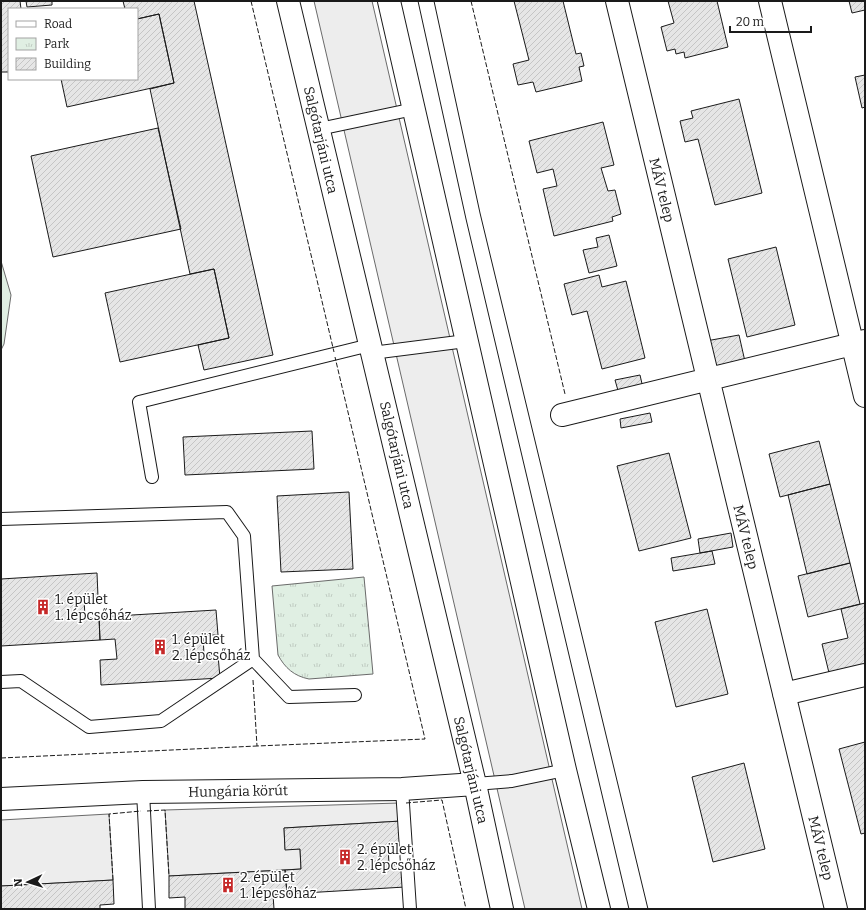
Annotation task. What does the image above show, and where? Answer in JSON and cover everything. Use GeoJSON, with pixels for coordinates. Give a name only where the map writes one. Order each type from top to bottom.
{"type":"FeatureCollection","features":[{"type":"Feature","properties":{"kind":"street","name":"Salgótarjáni utca"},"geometry":{"type":"LineString","coordinates":[[288,1],[475,784],[502,909]]}},
{"type":"Feature","properties":{"kind":"street"},"geometry":{"type":"LineString","coordinates":[[389,1],[565,770],[599,909]]}},
{"type":"Feature","properties":{"kind":"street","name":"MÁV telep"},"geometry":{"type":"LineString","coordinates":[[617,1],[836,909]]}},
{"type":"Feature","properties":{"kind":"street"},"geometry":{"type":"LineString","coordinates":[[770,1],[859,343],[865,396]]}},
{"type":"Feature","properties":{"kind":"street"},"geometry":{"type":"LineString","coordinates":[[562,415],[859,343]]}},
{"type":"Feature","properties":{"kind":"street"},"geometry":{"type":"LineString","coordinates":[[784,694],[865,675]]}},
{"type":"Feature","properties":{"kind":"street","name":"Hungária körút"},"geometry":{"type":"LineString","coordinates":[[1,799],[144,792],[402,789],[475,784]]}},
{"type":"Feature","properties":{"kind":"lane"},"geometry":{"type":"LineString","coordinates":[[319,129],[414,108]]}},
{"type":"Feature","properties":{"kind":"lane"},"geometry":{"type":"LineString","coordinates":[[152,476],[139,402],[371,349],[466,341]]}},
{"type":"Feature","properties":{"kind":"lane"},"geometry":{"type":"LineString","coordinates":[[1,519],[227,512],[244,536],[252,659],[289,697],[355,695]]}},
{"type":"Feature","properties":{"kind":"lane"},"geometry":{"type":"LineString","coordinates":[[1,682],[22,681],[89,727],[162,721],[252,659]]}},
{"type":"Feature","properties":{"kind":"lane"},"geometry":{"type":"LineString","coordinates":[[475,784],[512,781],[565,770]]}},
{"type":"Feature","properties":{"kind":"lane"},"geometry":{"type":"LineString","coordinates":[[402,789],[410,909]]}},
{"type":"Feature","properties":{"kind":"lane"},"geometry":{"type":"LineString","coordinates":[[144,792],[149,909]]}},
{"type":"Feature","properties":{"kind":"green space"},"geometry":{"type":"Polygon","coordinates":[[[1,261],[11,295],[4,344],[1,350],[1,261]]]}},
{"type":"Feature","properties":{"kind":"green space"},"geometry":{"type":"Polygon","coordinates":[[[364,577],[373,674],[309,679],[294,674],[290,671],[278,655],[272,586],[364,577]]]}},
{"type":"Feature","properties":{"kind":"shaded area"},"geometry":{"type":"Polygon","coordinates":[[[314,1],[372,1],[582,909],[525,909],[314,1]]]}},
{"type":"Feature","properties":{"kind":"shaded area"},"geometry":{"type":"Polygon","coordinates":[[[399,803],[401,821],[284,828],[285,849],[300,849],[301,869],[169,876],[165,810],[399,803]]]}},
{"type":"Feature","properties":{"kind":"shaded area"},"geometry":{"type":"Polygon","coordinates":[[[109,814],[113,880],[1,886],[1,820],[109,814]]]}},
{"type":"Feature","properties":{"kind":"building"},"geometry":{"type":"Polygon","coordinates":[[[1,1],[20,1],[21,8],[8,8],[8,72],[1,72],[1,1]]]}},
{"type":"Feature","properties":{"kind":"building"},"geometry":{"type":"Polygon","coordinates":[[[26,1],[52,1],[52,5],[27,7],[26,1]]]}},
{"type":"Feature","properties":{"kind":"building"},"geometry":{"type":"Polygon","coordinates":[[[123,1],[194,1],[273,355],[204,370],[198,345],[229,338],[214,269],[190,274],[150,89],[174,83],[159,14],[138,19],[138,8],[125,8],[123,1]]]}},
{"type":"Feature","properties":{"kind":"building"},"geometry":{"type":"Polygon","coordinates":[[[514,1],[563,1],[576,54],[581,53],[584,66],[579,67],[582,81],[536,92],[533,82],[518,85],[513,64],[529,60],[514,1]]]}},
{"type":"Feature","properties":{"kind":"building"},"geometry":{"type":"Polygon","coordinates":[[[668,1],[717,1],[728,47],[685,58],[684,52],[676,54],[675,49],[667,51],[661,27],[674,23],[668,1]]]}},
{"type":"Feature","properties":{"kind":"building"},"geometry":{"type":"Polygon","coordinates":[[[849,1],[865,1],[865,10],[852,13],[849,1]]]}},
{"type":"Feature","properties":{"kind":"building"},"geometry":{"type":"Polygon","coordinates":[[[159,14],[174,83],[67,107],[61,80],[138,80],[138,19],[159,14]]]}},
{"type":"Feature","properties":{"kind":"building"},"geometry":{"type":"Polygon","coordinates":[[[865,75],[865,107],[862,108],[855,77],[865,75]]]}},
{"type":"Feature","properties":{"kind":"building"},"geometry":{"type":"Polygon","coordinates":[[[739,99],[762,193],[715,205],[698,139],[685,142],[680,121],[693,118],[691,111],[739,99]]]}},
{"type":"Feature","properties":{"kind":"building"},"geometry":{"type":"Polygon","coordinates":[[[603,122],[614,165],[601,168],[608,191],[615,190],[621,214],[612,217],[613,221],[554,236],[543,189],[557,186],[553,169],[537,173],[529,141],[603,122]]]}},
{"type":"Feature","properties":{"kind":"building"},"geometry":{"type":"Polygon","coordinates":[[[158,128],[181,229],[53,257],[31,156],[158,128]]]}},
{"type":"Feature","properties":{"kind":"building"},"geometry":{"type":"Polygon","coordinates":[[[609,235],[617,266],[589,273],[583,250],[598,247],[596,238],[609,235]]]}},
{"type":"Feature","properties":{"kind":"building"},"geometry":{"type":"Polygon","coordinates":[[[776,247],[795,325],[747,337],[728,259],[776,247]]]}},
{"type":"Feature","properties":{"kind":"building"},"geometry":{"type":"Polygon","coordinates":[[[214,269],[229,338],[120,362],[105,293],[214,269]]]}},
{"type":"Feature","properties":{"kind":"building"},"geometry":{"type":"Polygon","coordinates":[[[599,275],[602,287],[626,281],[645,358],[602,369],[587,311],[572,315],[564,284],[599,275]]]}},
{"type":"Feature","properties":{"kind":"building"},"geometry":{"type":"Polygon","coordinates":[[[739,335],[746,366],[713,373],[706,341],[739,335]]]}},
{"type":"Feature","properties":{"kind":"building"},"geometry":{"type":"Polygon","coordinates":[[[640,375],[643,388],[619,394],[615,380],[640,375]]]}},
{"type":"Feature","properties":{"kind":"building"},"geometry":{"type":"Polygon","coordinates":[[[650,413],[652,422],[621,428],[620,419],[650,413]]]}},
{"type":"Feature","properties":{"kind":"building"},"geometry":{"type":"Polygon","coordinates":[[[312,431],[314,469],[185,475],[183,437],[312,431]]]}},
{"type":"Feature","properties":{"kind":"building"},"geometry":{"type":"Polygon","coordinates":[[[819,441],[830,484],[780,497],[769,454],[819,441]]]}},
{"type":"Feature","properties":{"kind":"building"},"geometry":{"type":"Polygon","coordinates":[[[669,453],[691,538],[639,551],[617,466],[669,453]]]}},
{"type":"Feature","properties":{"kind":"building"},"geometry":{"type":"Polygon","coordinates":[[[830,484],[850,563],[807,574],[788,495],[830,484]]]}},
{"type":"Feature","properties":{"kind":"building"},"geometry":{"type":"Polygon","coordinates":[[[349,492],[353,569],[281,572],[277,496],[349,492]]]}},
{"type":"Feature","properties":{"kind":"building"},"geometry":{"type":"Polygon","coordinates":[[[731,533],[733,547],[700,553],[698,539],[731,533]]]}},
{"type":"Feature","properties":{"kind":"building"},"geometry":{"type":"Polygon","coordinates":[[[712,551],[715,564],[673,571],[671,558],[712,551]]]}},
{"type":"Feature","properties":{"kind":"building"},"geometry":{"type":"Polygon","coordinates":[[[850,563],[860,604],[808,617],[798,576],[850,563]]]}},
{"type":"Feature","properties":{"kind":"building","name":"1. épület 1. lépcsőház"},"geometry":{"type":"Polygon","coordinates":[[[97,573],[98,597],[84,598],[85,618],[99,617],[100,640],[1,646],[1,579],[97,573]]]}},
{"type":"Feature","properties":{"kind":"building"},"geometry":{"type":"Polygon","coordinates":[[[865,603],[865,668],[830,677],[822,644],[848,638],[841,609],[865,603]]]}},
{"type":"Feature","properties":{"kind":"building"},"geometry":{"type":"Polygon","coordinates":[[[707,609],[728,694],[676,707],[655,622],[707,609]]]}},
{"type":"Feature","properties":{"kind":"building","name":"1. épület 2. lépcsőház"},"geometry":{"type":"Polygon","coordinates":[[[216,610],[218,635],[203,635],[204,655],[218,655],[220,678],[101,685],[100,660],[117,659],[115,639],[100,640],[99,617],[216,610]]]}},
{"type":"Feature","properties":{"kind":"building"},"geometry":{"type":"Polygon","coordinates":[[[865,742],[865,833],[861,834],[839,749],[865,742]]]}},
{"type":"Feature","properties":{"kind":"building"},"geometry":{"type":"Polygon","coordinates":[[[744,763],[765,849],[713,862],[692,777],[744,763]]]}},
{"type":"Feature","properties":{"kind":"building","name":"2. épület 2. lépcsőház"},"geometry":{"type":"Polygon","coordinates":[[[401,821],[403,845],[388,845],[389,865],[403,864],[405,887],[287,894],[285,870],[301,869],[300,849],[285,850],[284,828],[401,821]]]}},
{"type":"Feature","properties":{"kind":"building","name":"2. épület 1. lépcsőház"},"geometry":{"type":"Polygon","coordinates":[[[285,870],[287,894],[273,895],[274,909],[185,909],[185,897],[169,898],[169,876],[285,870]]]}},
{"type":"Feature","properties":{"kind":"building"},"geometry":{"type":"Polygon","coordinates":[[[113,880],[114,904],[100,905],[100,909],[1,909],[1,886],[113,880]]]}},
{"type":"Feature","properties":{"kind":"tram line"},"geometry":{"type":"LineString","coordinates":[[418,1],[466,219],[629,909]]}},
{"type":"Feature","properties":{"kind":"tram line"},"geometry":{"type":"LineString","coordinates":[[434,1],[480,213],[648,909]]}},
{"type":"Feature","properties":{"kind":"fence"},"geometry":{"type":"LineString","coordinates":[[251,1],[334,352]]}},
{"type":"Feature","properties":{"kind":"fence"},"geometry":{"type":"LineString","coordinates":[[471,1],[565,394]]}},
{"type":"Feature","properties":{"kind":"fence"},"geometry":{"type":"LineString","coordinates":[[253,680],[257,746],[425,739],[335,357]]}},
{"type":"Feature","properties":{"kind":"fence"},"geometry":{"type":"LineString","coordinates":[[1,758],[257,746]]}},
{"type":"Feature","properties":{"kind":"fence"},"geometry":{"type":"LineString","coordinates":[[406,803],[442,800],[466,909]]}},
{"type":"Feature","properties":{"kind":"fence"},"geometry":{"type":"LineString","coordinates":[[147,811],[165,810],[169,876]]}},
{"type":"Feature","properties":{"kind":"fence"},"geometry":{"type":"LineString","coordinates":[[113,880],[109,814],[141,811]]}},
{"type":"Feature","properties":{"kind":"place","name":"1. épület 1. lépcsőház"},"geometry":{"type":"Point","coordinates":[43,607]}},
{"type":"Feature","properties":{"kind":"place","name":"1. épület 2. lépcsőház"},"geometry":{"type":"Point","coordinates":[160,647]}},
{"type":"Feature","properties":{"kind":"place","name":"2. épület 2. lépcsőház"},"geometry":{"type":"Point","coordinates":[345,857]}},
{"type":"Feature","properties":{"kind":"place","name":"2. épület 1. lépcsőház"},"geometry":{"type":"Point","coordinates":[228,885]}}]}
